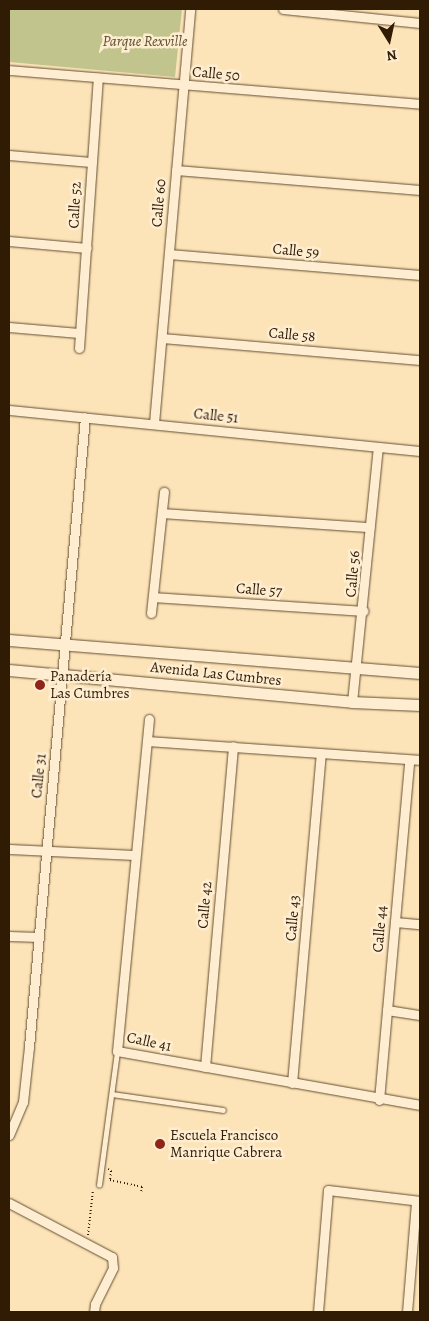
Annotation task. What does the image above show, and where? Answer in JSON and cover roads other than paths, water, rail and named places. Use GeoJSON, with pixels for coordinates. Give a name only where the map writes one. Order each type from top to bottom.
{"type":"FeatureCollection","features":[{"type":"Feature","properties":{"kind":"street"},"geometry":{"type":"LineString","coordinates":[[176,170],[190,9]]}},
{"type":"Feature","properties":{"kind":"street"},"geometry":{"type":"LineString","coordinates":[[283,9],[365,12],[420,23]]}},
{"type":"Feature","properties":{"kind":"street","name":"Calle 50"},"geometry":{"type":"LineString","coordinates":[[9,70],[420,104]]}},
{"type":"Feature","properties":{"kind":"street","name":"Calle 52"},"geometry":{"type":"LineString","coordinates":[[79,348],[98,78]]}},
{"type":"Feature","properties":{"kind":"street"},"geometry":{"type":"LineString","coordinates":[[9,155],[91,162]]}},
{"type":"Feature","properties":{"kind":"street","name":"Calle 60"},"geometry":{"type":"LineString","coordinates":[[154,423],[176,170],[420,190]]}},
{"type":"Feature","properties":{"kind":"street"},"geometry":{"type":"LineString","coordinates":[[9,241],[87,248]]}},
{"type":"Feature","properties":{"kind":"street","name":"Calle 59"},"geometry":{"type":"LineString","coordinates":[[169,254],[420,275]]}},
{"type":"Feature","properties":{"kind":"street"},"geometry":{"type":"LineString","coordinates":[[9,326],[79,333]]}},
{"type":"Feature","properties":{"kind":"street","name":"Calle 58"},"geometry":{"type":"LineString","coordinates":[[162,338],[420,360]]}},
{"type":"Feature","properties":{"kind":"street","name":"Calle 51"},"geometry":{"type":"LineString","coordinates":[[9,410],[420,451]]}},
{"type":"Feature","properties":{"kind":"street","name":"Calle 31"},"geometry":{"type":"LineString","coordinates":[[9,1136],[23,1102],[66,644],[85,417]]}},
{"type":"Feature","properties":{"kind":"street","name":"Calle 56"},"geometry":{"type":"LineString","coordinates":[[352,702],[364,611],[378,447]]}},
{"type":"Feature","properties":{"kind":"street"},"geometry":{"type":"LineString","coordinates":[[151,613],[164,492]]}},
{"type":"Feature","properties":{"kind":"street"},"geometry":{"type":"LineString","coordinates":[[162,513],[370,527]]}},
{"type":"Feature","properties":{"kind":"street","name":"Calle 57"},"geometry":{"type":"LineString","coordinates":[[154,597],[364,611]]}},
{"type":"Feature","properties":{"kind":"street","name":"Avenida Las Cumbres"},"geometry":{"type":"LineString","coordinates":[[9,640],[420,673]]}},
{"type":"Feature","properties":{"kind":"street","name":"Avenida Las Cumbres"},"geometry":{"type":"LineString","coordinates":[[9,670],[352,702],[420,705]]}},
{"type":"Feature","properties":{"kind":"street","name":"Calle 41"},"geometry":{"type":"LineString","coordinates":[[149,719],[117,1051],[379,1100],[420,1105]]}},
{"type":"Feature","properties":{"kind":"street"},"geometry":{"type":"LineString","coordinates":[[148,741],[233,746],[409,761],[420,760]]}},
{"type":"Feature","properties":{"kind":"street","name":"Calle 42"},"geometry":{"type":"LineString","coordinates":[[205,1067],[233,746]]}},
{"type":"Feature","properties":{"kind":"street","name":"Calle 43"},"geometry":{"type":"LineString","coordinates":[[292,1084],[321,754]]}},
{"type":"Feature","properties":{"kind":"street","name":"Calle 44"},"geometry":{"type":"LineString","coordinates":[[379,1100],[409,761]]}},
{"type":"Feature","properties":{"kind":"street"},"geometry":{"type":"LineString","coordinates":[[9,849],[135,855]]}},
{"type":"Feature","properties":{"kind":"street"},"geometry":{"type":"LineString","coordinates":[[395,922],[420,924]]}},
{"type":"Feature","properties":{"kind":"street"},"geometry":{"type":"LineString","coordinates":[[9,936],[39,937]]}},
{"type":"Feature","properties":{"kind":"street"},"geometry":{"type":"LineString","coordinates":[[387,1010],[420,1015]]}},
{"type":"Feature","properties":{"kind":"street"},"geometry":{"type":"LineString","coordinates":[[318,1312],[328,1190],[418,1201],[407,1312]]}},
{"type":"Feature","properties":{"kind":"street"},"geometry":{"type":"LineString","coordinates":[[9,1203],[112,1257],[113,1268],[95,1304],[94,1312]]}},
{"type":"Feature","properties":{"kind":"lane"},"geometry":{"type":"LineString","coordinates":[[99,1185],[117,1051]]}},
{"type":"Feature","properties":{"kind":"lane"},"geometry":{"type":"LineString","coordinates":[[112,1094],[223,1110]]}},
{"type":"Feature","properties":{"kind":"place","name":"Panadería Las Cumbres"},"geometry":{"type":"Point","coordinates":[40,685]}},
{"type":"Feature","properties":{"kind":"place","name":"Escuela Francisco Manrique Cabrera"},"geometry":{"type":"Point","coordinates":[160,1144]}},
{"type":"Feature","properties":{"kind":"park label","name":"Parque Rexville"},"geometry":{"type":"Point","coordinates":[145,42]}}]}
